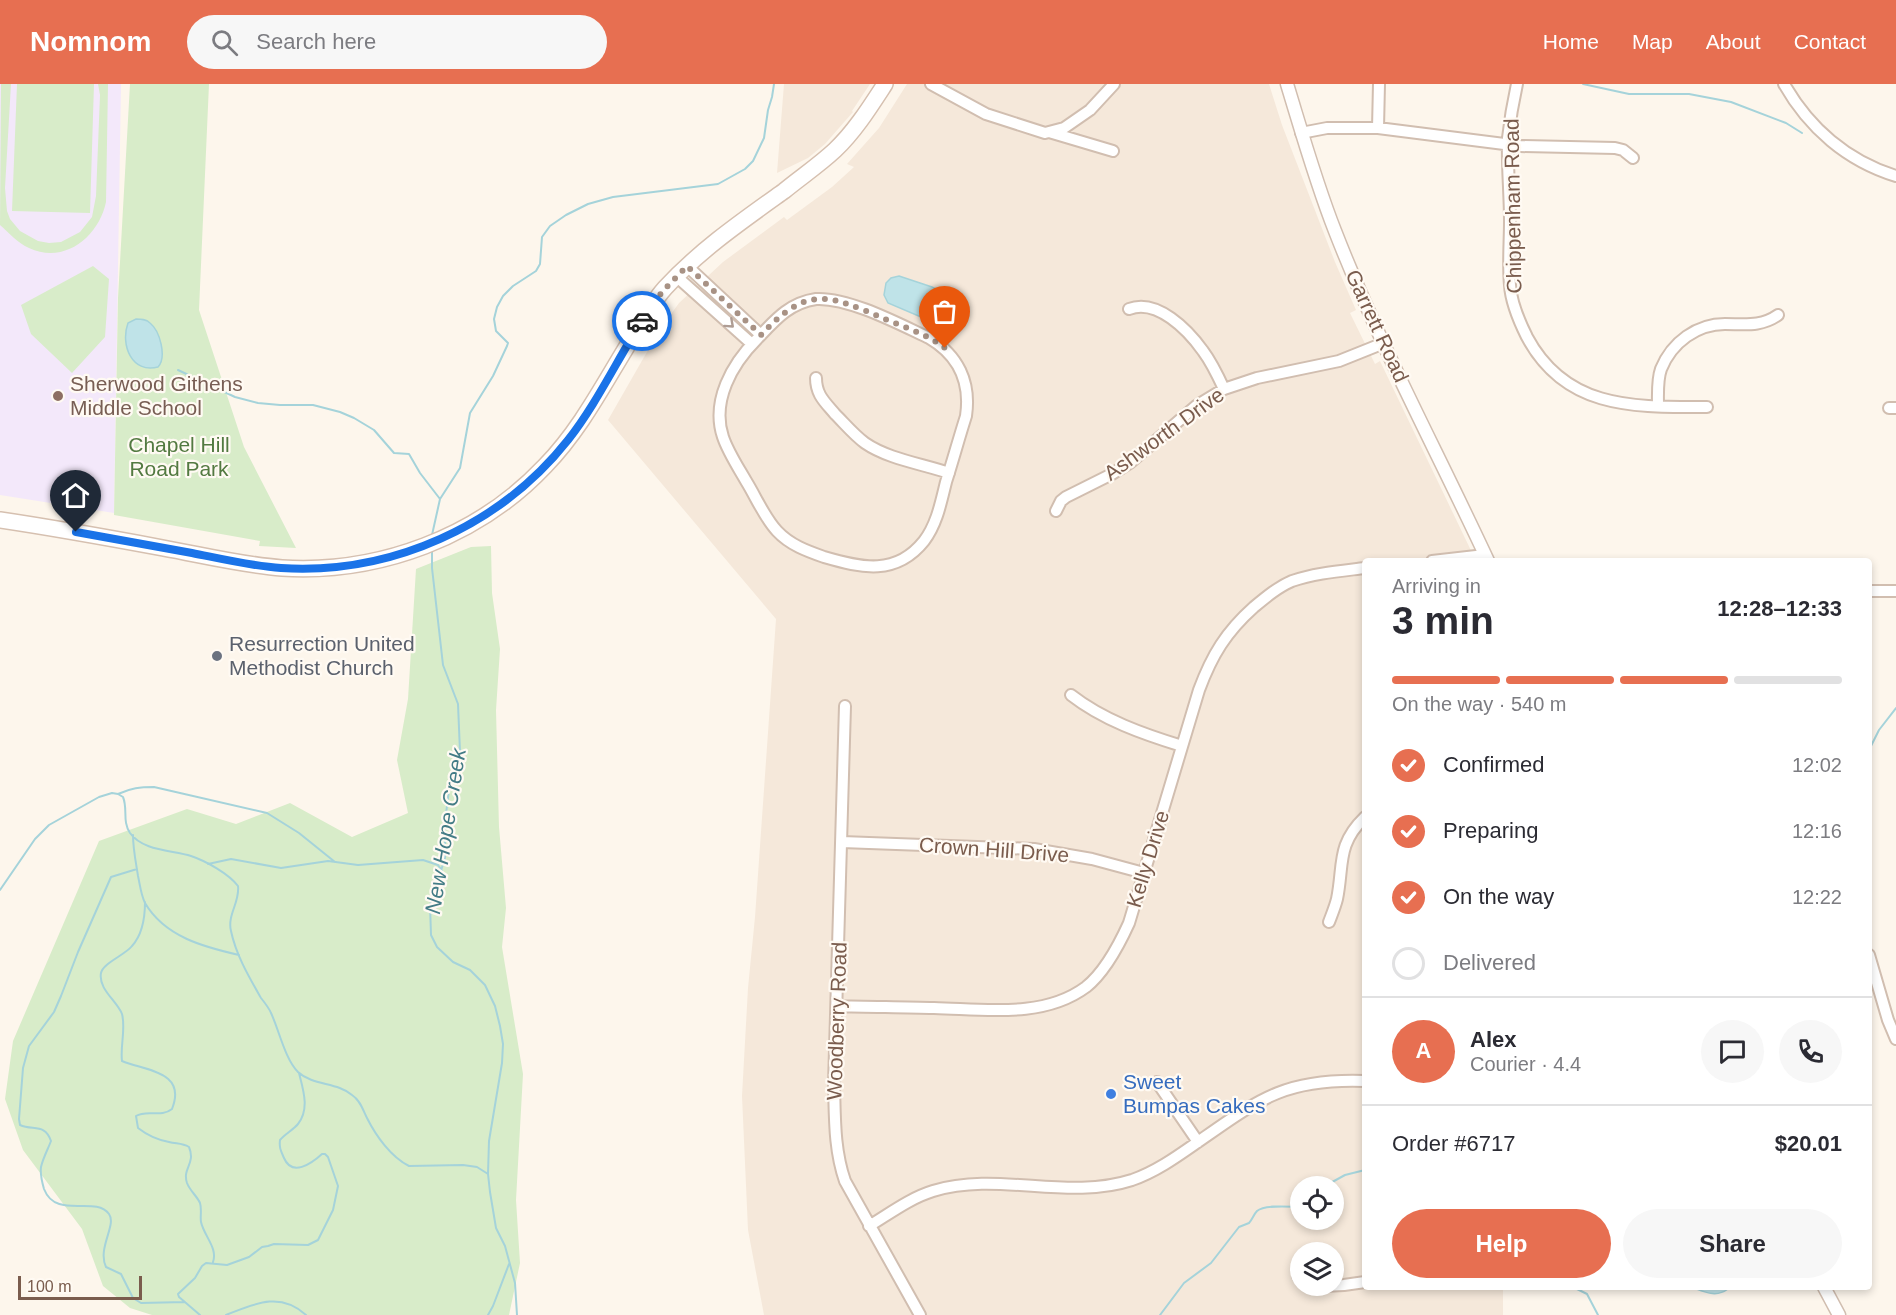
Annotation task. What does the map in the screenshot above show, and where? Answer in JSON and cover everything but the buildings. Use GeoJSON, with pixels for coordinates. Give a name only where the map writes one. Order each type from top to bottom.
{"type":"FeatureCollection","features":[{"type":"Feature","properties":{"kind":"main road"},"geometry":{"type":"LineString","coordinates":[[0,520],[244,563],[307,569],[344,567],[398,555],[462,529],[515,494],[546,466],[589,410],[655,301],[682,271],[836,149],[867,111],[885,84]]}},
{"type":"Feature","properties":{"kind":"street"},"geometry":{"type":"LineString","coordinates":[[931,84],[986,114],[1045,133],[1064,128],[1090,110],[1114,84]]}},
{"type":"Feature","properties":{"kind":"street","name":"Garrett Road"},"geometry":{"type":"LineString","coordinates":[[1287,84],[1334,229],[1384,343],[1486,558]]}},
{"type":"Feature","properties":{"kind":"street"},"geometry":{"type":"LineString","coordinates":[[1378,128],[1379,84]]}},
{"type":"Feature","properties":{"kind":"street","name":"Chippenham Road"},"geometry":{"type":"LineString","coordinates":[[1517,84],[1508,144],[1510,285],[1517,314],[1535,351],[1549,368],[1585,393],[1604,400],[1622,404],[1707,407]]}},
{"type":"Feature","properties":{"kind":"street"},"geometry":{"type":"LineString","coordinates":[[1784,84],[1800,109],[1836,146],[1870,166],[1896,176]]}},
{"type":"Feature","properties":{"kind":"street"},"geometry":{"type":"LineString","coordinates":[[1301,133],[1328,128],[1378,128],[1508,144],[1615,148],[1623,150],[1633,158]]}},
{"type":"Feature","properties":{"kind":"street"},"geometry":{"type":"LineString","coordinates":[[1048,132],[1113,151]]}},
{"type":"Feature","properties":{"kind":"street"},"geometry":{"type":"LineString","coordinates":[[682,271],[723,300],[761,335]]}},
{"type":"Feature","properties":{"kind":"street"},"geometry":{"type":"LineString","coordinates":[[682,271],[715,310],[752,344]]}},
{"type":"Feature","properties":{"kind":"street"},"geometry":{"type":"LineString","coordinates":[[825,299],[852,305],[938,343],[950,354],[961,370],[968,397],[966,416],[931,529],[918,548],[899,561],[876,567],[862,567],[821,555],[792,544],[771,523],[732,456],[722,434],[720,408],[724,388],[752,344],[761,335],[790,308],[808,301],[825,299]]}},
{"type":"Feature","properties":{"kind":"street"},"geometry":{"type":"LineString","coordinates":[[715,310],[723,300]]}},
{"type":"Feature","properties":{"kind":"street"},"geometry":{"type":"LineString","coordinates":[[1129,309],[1139,306],[1155,309],[1181,327],[1203,350],[1224,389]]}},
{"type":"Feature","properties":{"kind":"street"},"geometry":{"type":"LineString","coordinates":[[1658,406],[1662,369],[1678,344],[1692,332],[1708,326],[1761,324],[1778,315]]}},
{"type":"Feature","properties":{"kind":"street","name":"Ashworth Drive"},"geometry":{"type":"LineString","coordinates":[[1056,511],[1066,497],[1131,462],[1196,406],[1224,389],[1257,378],[1340,361],[1384,343]]}},
{"type":"Feature","properties":{"kind":"street"},"geometry":{"type":"LineString","coordinates":[[816,378],[821,398],[849,429],[867,444],[881,452],[949,473]]}},
{"type":"Feature","properties":{"kind":"street","name":"Kelly Drive"},"geometry":{"type":"LineString","coordinates":[[837,1006],[1004,1010],[1040,1007],[1074,995],[1087,986],[1099,974],[1121,941],[1136,902],[1199,690],[1221,643],[1263,599],[1290,582],[1362,568]]}},
{"type":"Feature","properties":{"kind":"street"},"geometry":{"type":"LineString","coordinates":[[1872,591],[1896,591]]}},
{"type":"Feature","properties":{"kind":"street"},"geometry":{"type":"LineString","coordinates":[[1071,694],[1089,707],[1128,728],[1182,746]]}},
{"type":"Feature","properties":{"kind":"street","name":"Woodberry Road"},"geometry":{"type":"LineString","coordinates":[[845,706],[834,1084],[835,1142],[845,1181],[920,1315]]}},
{"type":"Feature","properties":{"kind":"street"},"geometry":{"type":"LineString","coordinates":[[1329,922],[1337,899],[1344,848],[1352,832],[1362,820]]}},
{"type":"Feature","properties":{"kind":"street","name":"Crown Hill Drive"},"geometry":{"type":"LineString","coordinates":[[842,842],[1034,849],[1092,859],[1144,873]]}},
{"type":"Feature","properties":{"kind":"street"},"geometry":{"type":"LineString","coordinates":[[1872,965],[1896,1039]]}},
{"type":"Feature","properties":{"kind":"street"},"geometry":{"type":"LineString","coordinates":[[869,1226],[921,1196],[954,1186],[1095,1188],[1132,1180],[1163,1165],[1244,1110],[1280,1091],[1318,1082],[1362,1081]]}},
{"type":"Feature","properties":{"kind":"street"},"geometry":{"type":"LineString","coordinates":[[1157,1082],[1198,1142]]}},
{"type":"Feature","properties":{"kind":"street"},"geometry":{"type":"LineString","coordinates":[[1344,1285],[1362,1282]]}},
{"type":"Feature","properties":{"kind":"street"},"geometry":{"type":"LineString","coordinates":[[1826,1290],[1839,1315]]}},
{"type":"Feature","properties":{"kind":"shaded area","name":"Sherwood Githens Middle School"},"geometry":{"type":"Polygon","coordinates":[[[0,84],[121,84],[114,513],[0,495],[0,84]]]}},
{"type":"Feature","properties":{"kind":"shaded area"},"geometry":{"type":"Polygon","coordinates":[[[784,84],[870,84],[853,112],[825,144],[808,158],[777,173],[784,84]]]}},
{"type":"Feature","properties":{"kind":"shaded area"},"geometry":{"type":"Polygon","coordinates":[[[907,84],[1269,84],[1282,125],[1356,310],[1350,313],[1375,364],[1380,361],[1475,558],[1362,558],[1362,1290],[1503,1290],[1503,1315],[764,1315],[748,1230],[742,1096],[776,619],[608,420],[659,331],[679,303],[723,262],[784,217],[787,220],[832,187],[854,167],[847,164],[879,128],[907,84]]]}},
{"type":"Feature","properties":{"kind":"green space"},"geometry":{"type":"Polygon","coordinates":[[[1,84],[11,84],[5,188],[7,211],[10,219],[20,231],[38,241],[49,243],[61,242],[80,232],[92,217],[96,196],[100,95],[98,84],[108,84],[106,202],[96,226],[88,236],[67,250],[55,253],[29,248],[17,241],[0,225],[1,84]]]}},
{"type":"Feature","properties":{"kind":"green space"},"geometry":{"type":"Polygon","coordinates":[[[17,84],[94,84],[90,213],[12,211],[17,84]]]}},
{"type":"Feature","properties":{"kind":"green space","name":"Chapel Hill Road Park"},"geometry":{"type":"Polygon","coordinates":[[[130,84],[209,84],[199,310],[244,447],[296,548],[259,546],[260,541],[114,515],[118,298],[130,84]]]}},
{"type":"Feature","properties":{"kind":"green space"},"geometry":{"type":"Polygon","coordinates":[[[93,266],[109,279],[105,337],[72,373],[31,334],[21,305],[93,266]]]}},
{"type":"Feature","properties":{"kind":"green space"},"geometry":{"type":"Polygon","coordinates":[[[491,546],[492,593],[500,649],[496,710],[499,827],[506,908],[502,947],[523,1074],[516,1200],[520,1263],[509,1315],[152,1315],[130,1308],[103,1286],[82,1229],[23,1150],[5,1099],[13,1041],[99,841],[187,809],[236,824],[290,803],[352,837],[408,813],[397,760],[408,699],[416,569],[471,547],[491,546]]]}},
{"type":"Feature","properties":{"kind":"water"},"geometry":{"type":"Polygon","coordinates":[[[899,276],[932,287],[954,298],[956,306],[951,317],[943,322],[928,320],[888,303],[884,295],[886,283],[891,278],[899,276]]]}},
{"type":"Feature","properties":{"kind":"water"},"geometry":{"type":"Polygon","coordinates":[[[136,319],[148,322],[157,332],[162,351],[161,363],[158,367],[141,366],[130,356],[126,331],[128,323],[136,319]]]}},
{"type":"Feature","properties":{"kind":"water"},"geometry":{"type":"Polygon","coordinates":[[[1700,1290],[1727,1290],[1715,1294],[1700,1290]]]}},
{"type":"Feature","properties":{"kind":"waterway","name":"New Hope Creek"},"geometry":{"type":"LineString","coordinates":[[432,535],[440,499],[460,468],[470,413],[493,376],[508,343],[496,331],[494,319],[497,307],[503,296],[513,286],[536,271],[540,264],[542,237],[550,226],[588,204],[613,197],[718,184],[745,169],[753,161],[764,138],[774,84]]}},
{"type":"Feature","properties":{"kind":"waterway"},"geometry":{"type":"LineString","coordinates":[[1583,84],[1629,94],[1689,94],[1731,102],[1786,123],[1802,133]]}},
{"type":"Feature","properties":{"kind":"waterway"},"geometry":{"type":"LineString","coordinates":[[178,370],[235,397],[258,403],[313,405],[354,418],[374,430],[394,453],[409,454],[440,499]]}},
{"type":"Feature","properties":{"kind":"waterway","name":"New Hope Creek"},"geometry":{"type":"LineString","coordinates":[[432,549],[443,665],[458,704],[460,752],[450,782],[445,822],[445,858],[430,905],[431,935],[437,947],[453,962],[470,970],[485,985],[495,1006],[500,1026],[503,1044],[502,1063],[489,1141],[488,1174],[496,1228],[505,1246],[515,1283],[517,1315]]}},
{"type":"Feature","properties":{"kind":"waterway"},"geometry":{"type":"LineString","coordinates":[[1872,744],[1879,730],[1896,708]]}},
{"type":"Feature","properties":{"kind":"waterway"},"geometry":{"type":"LineString","coordinates":[[0,890],[35,839],[49,825],[99,797],[144,787],[154,787],[267,813],[299,833],[335,862]]}},
{"type":"Feature","properties":{"kind":"waterway"},"geometry":{"type":"LineString","coordinates":[[118,794],[123,797],[128,828],[136,839],[150,847],[203,861],[223,873],[238,886],[230,925],[233,940],[248,974],[270,1011],[289,1060],[298,1072],[311,1080],[339,1088],[355,1097],[385,1145],[409,1166],[463,1165],[477,1167],[488,1174]]}},
{"type":"Feature","properties":{"kind":"waterway"},"geometry":{"type":"LineString","coordinates":[[133,835],[142,893],[153,915],[186,939],[239,955]]}},
{"type":"Feature","properties":{"kind":"waterway"},"geometry":{"type":"LineString","coordinates":[[208,864],[231,859],[281,868],[328,861],[358,865],[423,860],[438,865],[442,871]]}},
{"type":"Feature","properties":{"kind":"waterway"},"geometry":{"type":"LineString","coordinates":[[137,869],[111,877],[54,1012],[29,1046],[23,1068],[19,1119],[20,1125],[42,1130],[51,1141],[41,1170],[44,1189],[50,1198],[66,1206],[95,1206],[109,1214],[111,1224],[105,1245],[104,1260],[106,1267],[121,1274],[133,1298],[141,1303],[185,1302]]}},
{"type":"Feature","properties":{"kind":"waterway"},"geometry":{"type":"LineString","coordinates":[[145,902],[138,937],[129,949],[103,969],[101,979],[105,990],[122,1014],[122,1061],[162,1074],[174,1087],[175,1096],[172,1109],[163,1113],[145,1113],[136,1116],[138,1128],[157,1139],[189,1147],[191,1158],[186,1173],[187,1183],[200,1203],[201,1222],[214,1252],[213,1262]]}},
{"type":"Feature","properties":{"kind":"waterway"},"geometry":{"type":"LineString","coordinates":[[200,1315],[178,1294],[195,1278],[202,1266],[206,1263],[227,1265],[249,1257],[262,1247],[274,1244],[308,1245],[318,1240],[333,1210],[338,1186],[328,1157],[322,1154],[307,1165],[292,1167],[287,1164],[280,1145],[280,1140],[298,1124],[304,1112],[305,1105],[299,1073]]}},
{"type":"Feature","properties":{"kind":"waterway"},"geometry":{"type":"LineString","coordinates":[[1343,1176],[1362,1171]]}},
{"type":"Feature","properties":{"kind":"waterway"},"geometry":{"type":"LineString","coordinates":[[1160,1315],[1184,1283],[1211,1263],[1239,1227],[1249,1223],[1257,1211],[1272,1207],[1290,1207]]}},
{"type":"Feature","properties":{"kind":"waterway"},"geometry":{"type":"LineString","coordinates":[[488,1315],[509,1264]]}},
{"type":"Feature","properties":{"kind":"waterway"},"geometry":{"type":"LineString","coordinates":[[1579,1290],[1587,1294],[1598,1315]]}},
{"type":"Feature","properties":{"kind":"waterway"},"geometry":{"type":"LineString","coordinates":[[226,1315],[267,1302],[286,1303],[306,1315]]}},
{"type":"Feature","properties":{"kind":"way so far"},"geometry":{"type":"LineString","coordinates":[[642,321],[662,292],[687,266],[761,335],[790,308],[808,301],[825,299],[852,305],[915,331],[945,348]]}},
{"type":"Feature","properties":{"kind":"place","name":"Sherwood Githens Middle School"},"geometry":{"type":"Point","coordinates":[58,396]}},
{"type":"Feature","properties":{"kind":"place","name":"Resurrection United Methodist Church"},"geometry":{"type":"Point","coordinates":[217,656]}},
{"type":"Feature","properties":{"kind":"place","name":"Sweet Bumpas Cakes"},"geometry":{"type":"Point","coordinates":[1111,1094]}},
{"type":"Feature","properties":{"kind":"route"},"geometry":{"type":"LineString","coordinates":[[76,532],[262,566],[293,568],[353,566],[418,549],[448,536],[489,513],[515,494],[546,466],[589,410],[642,321]]}}]}
